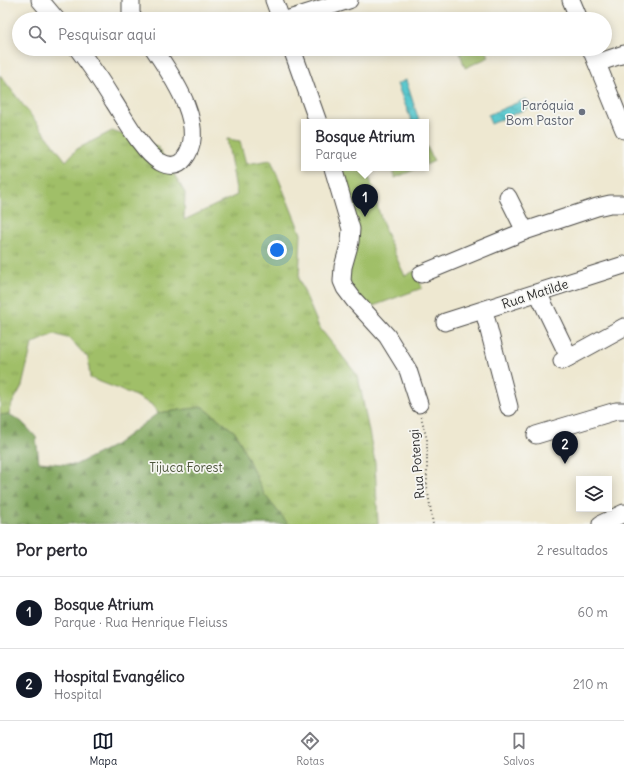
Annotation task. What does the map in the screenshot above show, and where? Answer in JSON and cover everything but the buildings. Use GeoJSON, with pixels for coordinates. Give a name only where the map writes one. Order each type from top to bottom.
{"type":"FeatureCollection","features":[{"type":"Feature","properties":{"kind":"street"},"geometry":{"type":"LineString","coordinates":[[40,0],[50,12]]}},
{"type":"Feature","properties":{"kind":"street"},"geometry":{"type":"LineString","coordinates":[[131,0],[132,12]]}},
{"type":"Feature","properties":{"kind":"street"},"geometry":{"type":"LineString","coordinates":[[274,0],[278,12]]}},
{"type":"Feature","properties":{"kind":"street"},"geometry":{"type":"LineString","coordinates":[[311,12],[349,0]]}},
{"type":"Feature","properties":{"kind":"street"},"geometry":{"type":"LineString","coordinates":[[571,0],[576,12]]}},
{"type":"Feature","properties":{"kind":"street"},"geometry":{"type":"LineString","coordinates":[[612,55],[624,54]]}},
{"type":"Feature","properties":{"kind":"street"},"geometry":{"type":"LineString","coordinates":[[83,56],[138,139],[154,157],[161,162],[172,166],[180,164],[189,152],[193,136],[190,118],[182,93],[158,56]]}},
{"type":"Feature","properties":{"kind":"street"},"geometry":{"type":"LineString","coordinates":[[294,56],[317,119]]}},
{"type":"Feature","properties":{"kind":"street"},"geometry":{"type":"LineString","coordinates":[[594,56],[624,130]]}},
{"type":"Feature","properties":{"kind":"street"},"geometry":{"type":"LineString","coordinates":[[334,171],[351,229],[350,242],[343,267],[342,281],[345,288],[354,300],[387,336],[408,370],[419,404]]}},
{"type":"Feature","properties":{"kind":"street"},"geometry":{"type":"LineString","coordinates":[[508,197],[524,231]]}},
{"type":"Feature","properties":{"kind":"street"},"geometry":{"type":"LineString","coordinates":[[421,274],[524,231],[597,207],[610,204],[624,204]]}},
{"type":"Feature","properties":{"kind":"street","name":"Rua Matilde"},"geometry":{"type":"LineString","coordinates":[[445,322],[484,311],[624,265]]}},
{"type":"Feature","properties":{"kind":"street"},"geometry":{"type":"LineString","coordinates":[[538,293],[566,359],[624,328]]}},
{"type":"Feature","properties":{"kind":"street"},"geometry":{"type":"LineString","coordinates":[[484,311],[509,408]]}},
{"type":"Feature","properties":{"kind":"street"},"geometry":{"type":"LineString","coordinates":[[536,435],[616,411],[624,411]]}},
{"type":"Feature","properties":{"kind":"street"},"geometry":{"type":"LineString","coordinates":[[601,524],[624,513]]}},
{"type":"Feature","properties":{"kind":"path","name":"Rua Potengi"},"geometry":{"type":"LineString","coordinates":[[419,404],[427,440],[427,486],[433,524]]}},
{"type":"Feature","properties":{"kind":"green space"},"geometry":{"type":"Polygon","coordinates":[[[461,56],[489,56],[489,57],[465,68],[461,56]]]}},
{"type":"Feature","properties":{"kind":"green space"},"geometry":{"type":"Polygon","coordinates":[[[0,75],[66,161],[77,149],[112,131],[158,147],[185,193],[184,220],[237,195],[227,139],[240,141],[246,164],[271,160],[301,234],[299,279],[319,327],[358,376],[375,462],[378,524],[288,524],[264,494],[236,433],[203,407],[158,413],[151,404],[129,393],[90,378],[88,358],[70,339],[54,334],[32,344],[22,386],[12,404],[9,414],[0,415],[0,75]]]}},
{"type":"Feature","properties":{"kind":"green space"},"geometry":{"type":"Polygon","coordinates":[[[429,151],[434,161],[429,164],[429,151]]]}},
{"type":"Feature","properties":{"kind":"green space"},"geometry":{"type":"Polygon","coordinates":[[[337,171],[369,171],[378,210],[399,263],[405,276],[416,270],[422,288],[365,309],[343,282],[354,237],[337,171]]]}},
{"type":"Feature","properties":{"kind":"green space"},"geometry":{"type":"Polygon","coordinates":[[[392,171],[411,171],[395,178],[392,171]]]}},
{"type":"Feature","properties":{"kind":"green space","name":"Tijuca Forest"},"geometry":{"type":"Polygon","coordinates":[[[203,407],[236,433],[264,494],[288,524],[0,524],[0,415],[9,414],[22,422],[36,437],[39,462],[75,465],[115,445],[158,413],[203,407]]]}},
{"type":"Feature","properties":{"kind":"water"},"geometry":{"type":"Polygon","coordinates":[[[406,80],[418,119],[411,119],[397,84],[406,80]]]}},
{"type":"Feature","properties":{"kind":"water"},"geometry":{"type":"Polygon","coordinates":[[[526,99],[530,107],[491,124],[488,115],[526,99]]]}},
{"type":"Feature","properties":{"kind":"place","name":"Paróquia Bom Pastor"},"geometry":{"type":"Point","coordinates":[582,112]}},
{"type":"Feature","properties":{"kind":"place","name":"Bosque Atrium"},"geometry":{"type":"Point","coordinates":[365,217]}},
{"type":"Feature","properties":{"kind":"place","name":"Hospital Evangélico"},"geometry":{"type":"Point","coordinates":[565,464]}}]}
